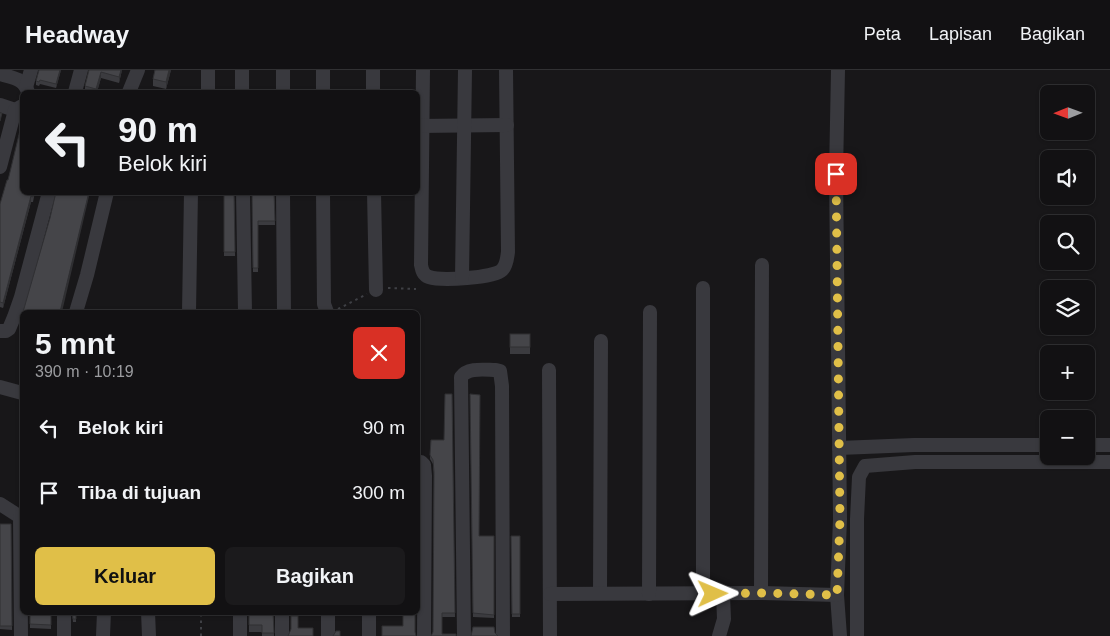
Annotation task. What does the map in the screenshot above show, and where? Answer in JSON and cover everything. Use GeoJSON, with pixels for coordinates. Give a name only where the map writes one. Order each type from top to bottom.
{"type":"FeatureCollection","features":[{"type":"Feature","properties":{"kind":"street"},"geometry":{"type":"LineString","coordinates":[[27,90],[31,70]]}},
{"type":"Feature","properties":{"kind":"street"},"geometry":{"type":"LineString","coordinates":[[75,90],[81,70]]}},
{"type":"Feature","properties":{"kind":"street"},"geometry":{"type":"LineString","coordinates":[[130,90],[138,70]]}},
{"type":"Feature","properties":{"kind":"street"},"geometry":{"type":"LineString","coordinates":[[208,70],[208,90]]}},
{"type":"Feature","properties":{"kind":"street"},"geometry":{"type":"LineString","coordinates":[[242,70],[242,90]]}},
{"type":"Feature","properties":{"kind":"street"},"geometry":{"type":"LineString","coordinates":[[283,70],[283,90]]}},
{"type":"Feature","properties":{"kind":"street"},"geometry":{"type":"LineString","coordinates":[[322,90],[323,70]]}},
{"type":"Feature","properties":{"kind":"street"},"geometry":{"type":"LineString","coordinates":[[373,70],[373,90]]}},
{"type":"Feature","properties":{"kind":"street"},"geometry":{"type":"LineString","coordinates":[[423,70],[420,126],[422,269],[426,276],[430,277],[462,278],[495,274],[503,269],[507,262],[506,70]]}},
{"type":"Feature","properties":{"kind":"street"},"geometry":{"type":"LineString","coordinates":[[462,278],[465,70]]}},
{"type":"Feature","properties":{"kind":"street"},"geometry":{"type":"LineString","coordinates":[[838,70],[836,184],[840,519],[837,595],[840,636]]}},
{"type":"Feature","properties":{"kind":"street"},"geometry":{"type":"LineString","coordinates":[[0,74],[21,81],[27,90]]}},
{"type":"Feature","properties":{"kind":"street"},"geometry":{"type":"LineString","coordinates":[[0,105],[19,108],[0,167]]}},
{"type":"Feature","properties":{"kind":"street"},"geometry":{"type":"LineString","coordinates":[[420,126],[507,124]]}},
{"type":"Feature","properties":{"kind":"street"},"geometry":{"type":"LineString","coordinates":[[0,332],[9,329],[14,317],[48,195]]}},
{"type":"Feature","properties":{"kind":"street"},"geometry":{"type":"LineString","coordinates":[[77,310],[106,195]]}},
{"type":"Feature","properties":{"kind":"street"},"geometry":{"type":"LineString","coordinates":[[189,310],[191,195]]}},
{"type":"Feature","properties":{"kind":"street"},"geometry":{"type":"LineString","coordinates":[[243,195],[245,310]]}},
{"type":"Feature","properties":{"kind":"street"},"geometry":{"type":"LineString","coordinates":[[284,195],[284,310]]}},
{"type":"Feature","properties":{"kind":"street"},"geometry":{"type":"LineString","coordinates":[[323,195],[324,304],[327,310]]}},
{"type":"Feature","properties":{"kind":"street"},"geometry":{"type":"LineString","coordinates":[[374,195],[376,290]]}},
{"type":"Feature","properties":{"kind":"street"},"geometry":{"type":"LineString","coordinates":[[761,593],[762,265]]}},
{"type":"Feature","properties":{"kind":"street"},"geometry":{"type":"LineString","coordinates":[[703,288],[703,594]]}},
{"type":"Feature","properties":{"kind":"street"},"geometry":{"type":"LineString","coordinates":[[649,594],[650,312]]}},
{"type":"Feature","properties":{"kind":"street"},"geometry":{"type":"LineString","coordinates":[[600,593],[601,341]]}},
{"type":"Feature","properties":{"kind":"street"},"geometry":{"type":"LineString","coordinates":[[464,636],[461,377],[468,371],[496,370],[500,371],[502,386],[503,636]]}},
{"type":"Feature","properties":{"kind":"street"},"geometry":{"type":"LineString","coordinates":[[549,370],[550,636]]}},
{"type":"Feature","properties":{"kind":"street"},"geometry":{"type":"LineString","coordinates":[[0,387],[20,392]]}},
{"type":"Feature","properties":{"kind":"street"},"geometry":{"type":"LineString","coordinates":[[839,448],[1040,445]]}},
{"type":"Feature","properties":{"kind":"street"},"geometry":{"type":"LineString","coordinates":[[1095,445],[1110,445]]}},
{"type":"Feature","properties":{"kind":"street"},"geometry":{"type":"LineString","coordinates":[[914,446],[915,462]]}},
{"type":"Feature","properties":{"kind":"street"},"geometry":{"type":"LineString","coordinates":[[857,636],[857,519],[859,477],[865,466],[915,462],[1040,460]]}},
{"type":"Feature","properties":{"kind":"street"},"geometry":{"type":"LineString","coordinates":[[1095,460],[1110,462]]}},
{"type":"Feature","properties":{"kind":"street"},"geometry":{"type":"LineString","coordinates":[[420,463],[424,467],[425,476],[424,636]]}},
{"type":"Feature","properties":{"kind":"street"},"geometry":{"type":"LineString","coordinates":[[0,504],[20,517]]}},
{"type":"Feature","properties":{"kind":"street"},"geometry":{"type":"LineString","coordinates":[[840,519],[857,519]]}},
{"type":"Feature","properties":{"kind":"street"},"geometry":{"type":"LineString","coordinates":[[550,594],[761,593],[837,595]]}},
{"type":"Feature","properties":{"kind":"street"},"geometry":{"type":"LineString","coordinates":[[719,636],[724,619],[723,594]]}},
{"type":"Feature","properties":{"kind":"street"},"geometry":{"type":"LineString","coordinates":[[21,615],[21,636]]}},
{"type":"Feature","properties":{"kind":"street"},"geometry":{"type":"LineString","coordinates":[[64,615],[64,636]]}},
{"type":"Feature","properties":{"kind":"street"},"geometry":{"type":"LineString","coordinates":[[104,615],[104,636]]}},
{"type":"Feature","properties":{"kind":"street"},"geometry":{"type":"LineString","coordinates":[[148,615],[149,636]]}},
{"type":"Feature","properties":{"kind":"street"},"geometry":{"type":"LineString","coordinates":[[240,615],[240,636]]}},
{"type":"Feature","properties":{"kind":"street"},"geometry":{"type":"LineString","coordinates":[[282,615],[282,636]]}},
{"type":"Feature","properties":{"kind":"street"},"geometry":{"type":"LineString","coordinates":[[328,615],[328,636]]}},
{"type":"Feature","properties":{"kind":"street"},"geometry":{"type":"LineString","coordinates":[[369,615],[369,636]]}},
{"type":"Feature","properties":{"kind":"path"},"geometry":{"type":"LineString","coordinates":[[200,636],[201,615]]}},
{"type":"Feature","properties":{"kind":"building"},"geometry":{"type":"Polygon","coordinates":[[[39,70],[60,70],[56,84],[40,80],[39,82],[36,81],[39,70]]]}},
{"type":"Feature","properties":{"kind":"building"},"geometry":{"type":"Polygon","coordinates":[[[89,70],[121,70],[119,77],[101,72],[96,89],[85,86],[89,70]]]}},
{"type":"Feature","properties":{"kind":"building"},"geometry":{"type":"Polygon","coordinates":[[[155,70],[169,70],[166,82],[153,79],[155,70]]]}},
{"type":"Feature","properties":{"kind":"building"},"geometry":{"type":"Polygon","coordinates":[[[20,130],[20,195],[33,195],[33,197],[31,196],[3,303],[0,302],[0,204],[20,130]]]}},
{"type":"Feature","properties":{"kind":"building"},"geometry":{"type":"Polygon","coordinates":[[[55,195],[88,195],[60,310],[24,310],[55,195]]]}},
{"type":"Feature","properties":{"kind":"building"},"geometry":{"type":"Polygon","coordinates":[[[224,195],[234,195],[235,252],[224,252],[224,195]]]}},
{"type":"Feature","properties":{"kind":"building"},"geometry":{"type":"Polygon","coordinates":[[[252,195],[274,195],[275,221],[258,221],[258,268],[253,268],[252,195]]]}},
{"type":"Feature","properties":{"kind":"building"},"geometry":{"type":"Polygon","coordinates":[[[510,334],[530,334],[530,347],[510,347],[510,334]]]}},
{"type":"Feature","properties":{"kind":"building"},"geometry":{"type":"Polygon","coordinates":[[[445,394],[452,394],[455,613],[442,613],[442,634],[456,634],[456,636],[431,636],[433,632],[434,472],[433,460],[430,455],[431,440],[444,440],[445,394]]]}},
{"type":"Feature","properties":{"kind":"building"},"geometry":{"type":"Polygon","coordinates":[[[470,394],[480,395],[479,536],[494,536],[494,615],[473,613],[470,394]]]}},
{"type":"Feature","properties":{"kind":"building"},"geometry":{"type":"Polygon","coordinates":[[[0,524],[11,524],[12,626],[0,626],[0,524]]]}},
{"type":"Feature","properties":{"kind":"building"},"geometry":{"type":"Polygon","coordinates":[[[511,536],[520,536],[520,614],[512,614],[511,536]]]}},
{"type":"Feature","properties":{"kind":"building"},"geometry":{"type":"Polygon","coordinates":[[[30,615],[51,615],[51,625],[30,624],[30,615]]]}},
{"type":"Feature","properties":{"kind":"building"},"geometry":{"type":"Polygon","coordinates":[[[249,615],[273,615],[274,633],[262,633],[262,625],[249,625],[249,615]]]}},
{"type":"Feature","properties":{"kind":"building"},"geometry":{"type":"Polygon","coordinates":[[[403,615],[415,615],[416,636],[382,636],[382,626],[403,626],[403,615]]]}},
{"type":"Feature","properties":{"kind":"building"},"geometry":{"type":"Polygon","coordinates":[[[291,616],[298,616],[298,628],[313,628],[313,636],[288,636],[291,629],[291,616]]]}},
{"type":"Feature","properties":{"kind":"building"},"geometry":{"type":"Polygon","coordinates":[[[473,627],[494,627],[495,633],[498,636],[471,636],[473,627]]]}},
{"type":"Feature","properties":{"kind":"building"},"geometry":{"type":"Polygon","coordinates":[[[336,631],[340,631],[340,636],[333,636],[336,631]]]}},
{"type":"Feature","properties":{"kind":"route"},"geometry":{"type":"LineString","coordinates":[[713,594],[837,595],[840,519],[836,174]]}}]}
